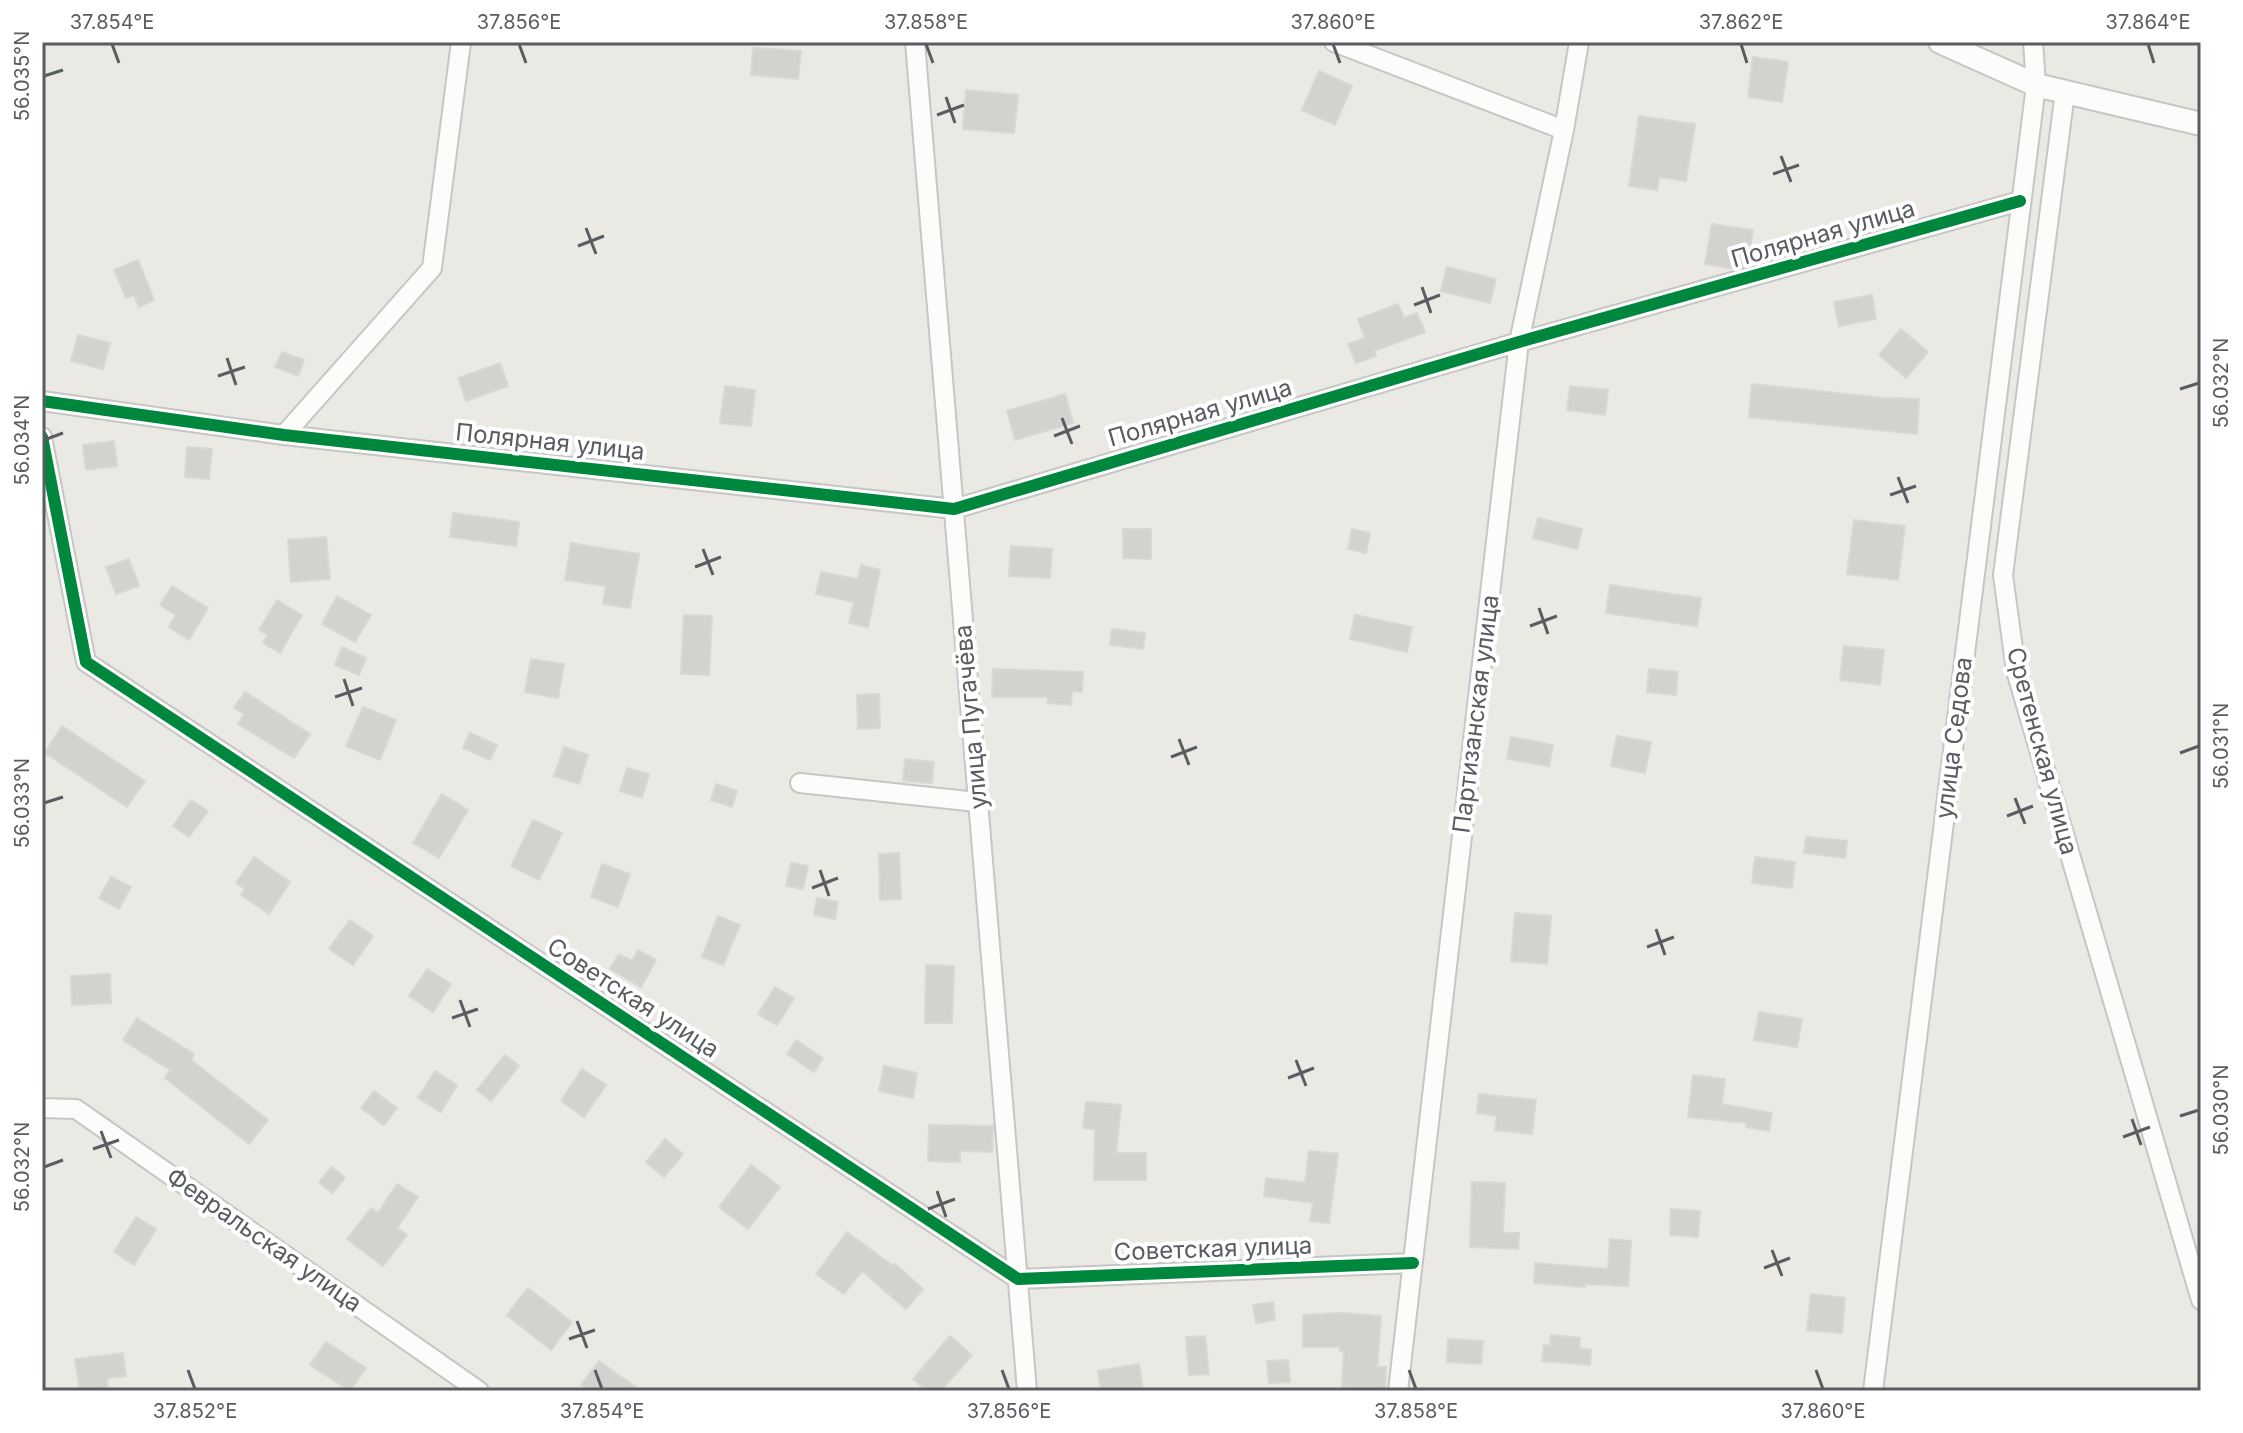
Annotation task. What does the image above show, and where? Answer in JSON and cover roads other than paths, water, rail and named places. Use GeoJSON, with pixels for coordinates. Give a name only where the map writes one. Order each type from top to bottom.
{"type":"FeatureCollection","features":[{"type":"Feature","properties":{"kind":"street"},"geometry":{"type":"LineString","coordinates":[[284,435],[432,268],[461,42]]}},
{"type":"Feature","properties":{"kind":"street","name":"улица Пугачёва"},"geometry":{"type":"LineString","coordinates":[[915,42],[1027,1391]]}},
{"type":"Feature","properties":{"kind":"street"},"geometry":{"type":"LineString","coordinates":[[1334,42],[1564,130]]}},
{"type":"Feature","properties":{"kind":"street","name":"Партизанская улица"},"geometry":{"type":"LineString","coordinates":[[1398,1391],[1519,342],[1564,130],[1579,42]]}},
{"type":"Feature","properties":{"kind":"street"},"geometry":{"type":"LineString","coordinates":[[1940,42],[2036,85],[2201,124]]}},
{"type":"Feature","properties":{"kind":"street","name":"улица Седова"},"geometry":{"type":"LineString","coordinates":[[1873,1391],[2036,85],[2033,42]]}},
{"type":"Feature","properties":{"kind":"street","name":"Сретенская улица"},"geometry":{"type":"LineString","coordinates":[[2065,92],[2003,575],[2016,671],[2201,1300]]}},
{"type":"Feature","properties":{"kind":"street","name":"Полярная улица"},"geometry":{"type":"LineString","coordinates":[[42,401],[284,435],[954,509],[1519,342],[2020,201]]}},
{"type":"Feature","properties":{"kind":"street","name":"Советская улица"},"geometry":{"type":"LineString","coordinates":[[42,437],[86,662],[1018,1279],[1413,1263]]}},
{"type":"Feature","properties":{"kind":"street"},"geometry":{"type":"LineString","coordinates":[[800,783],[977,802]]}},
{"type":"Feature","properties":{"kind":"street","name":"Февральская улица"},"geometry":{"type":"LineString","coordinates":[[42,1108],[76,1109],[479,1391]]}}]}
